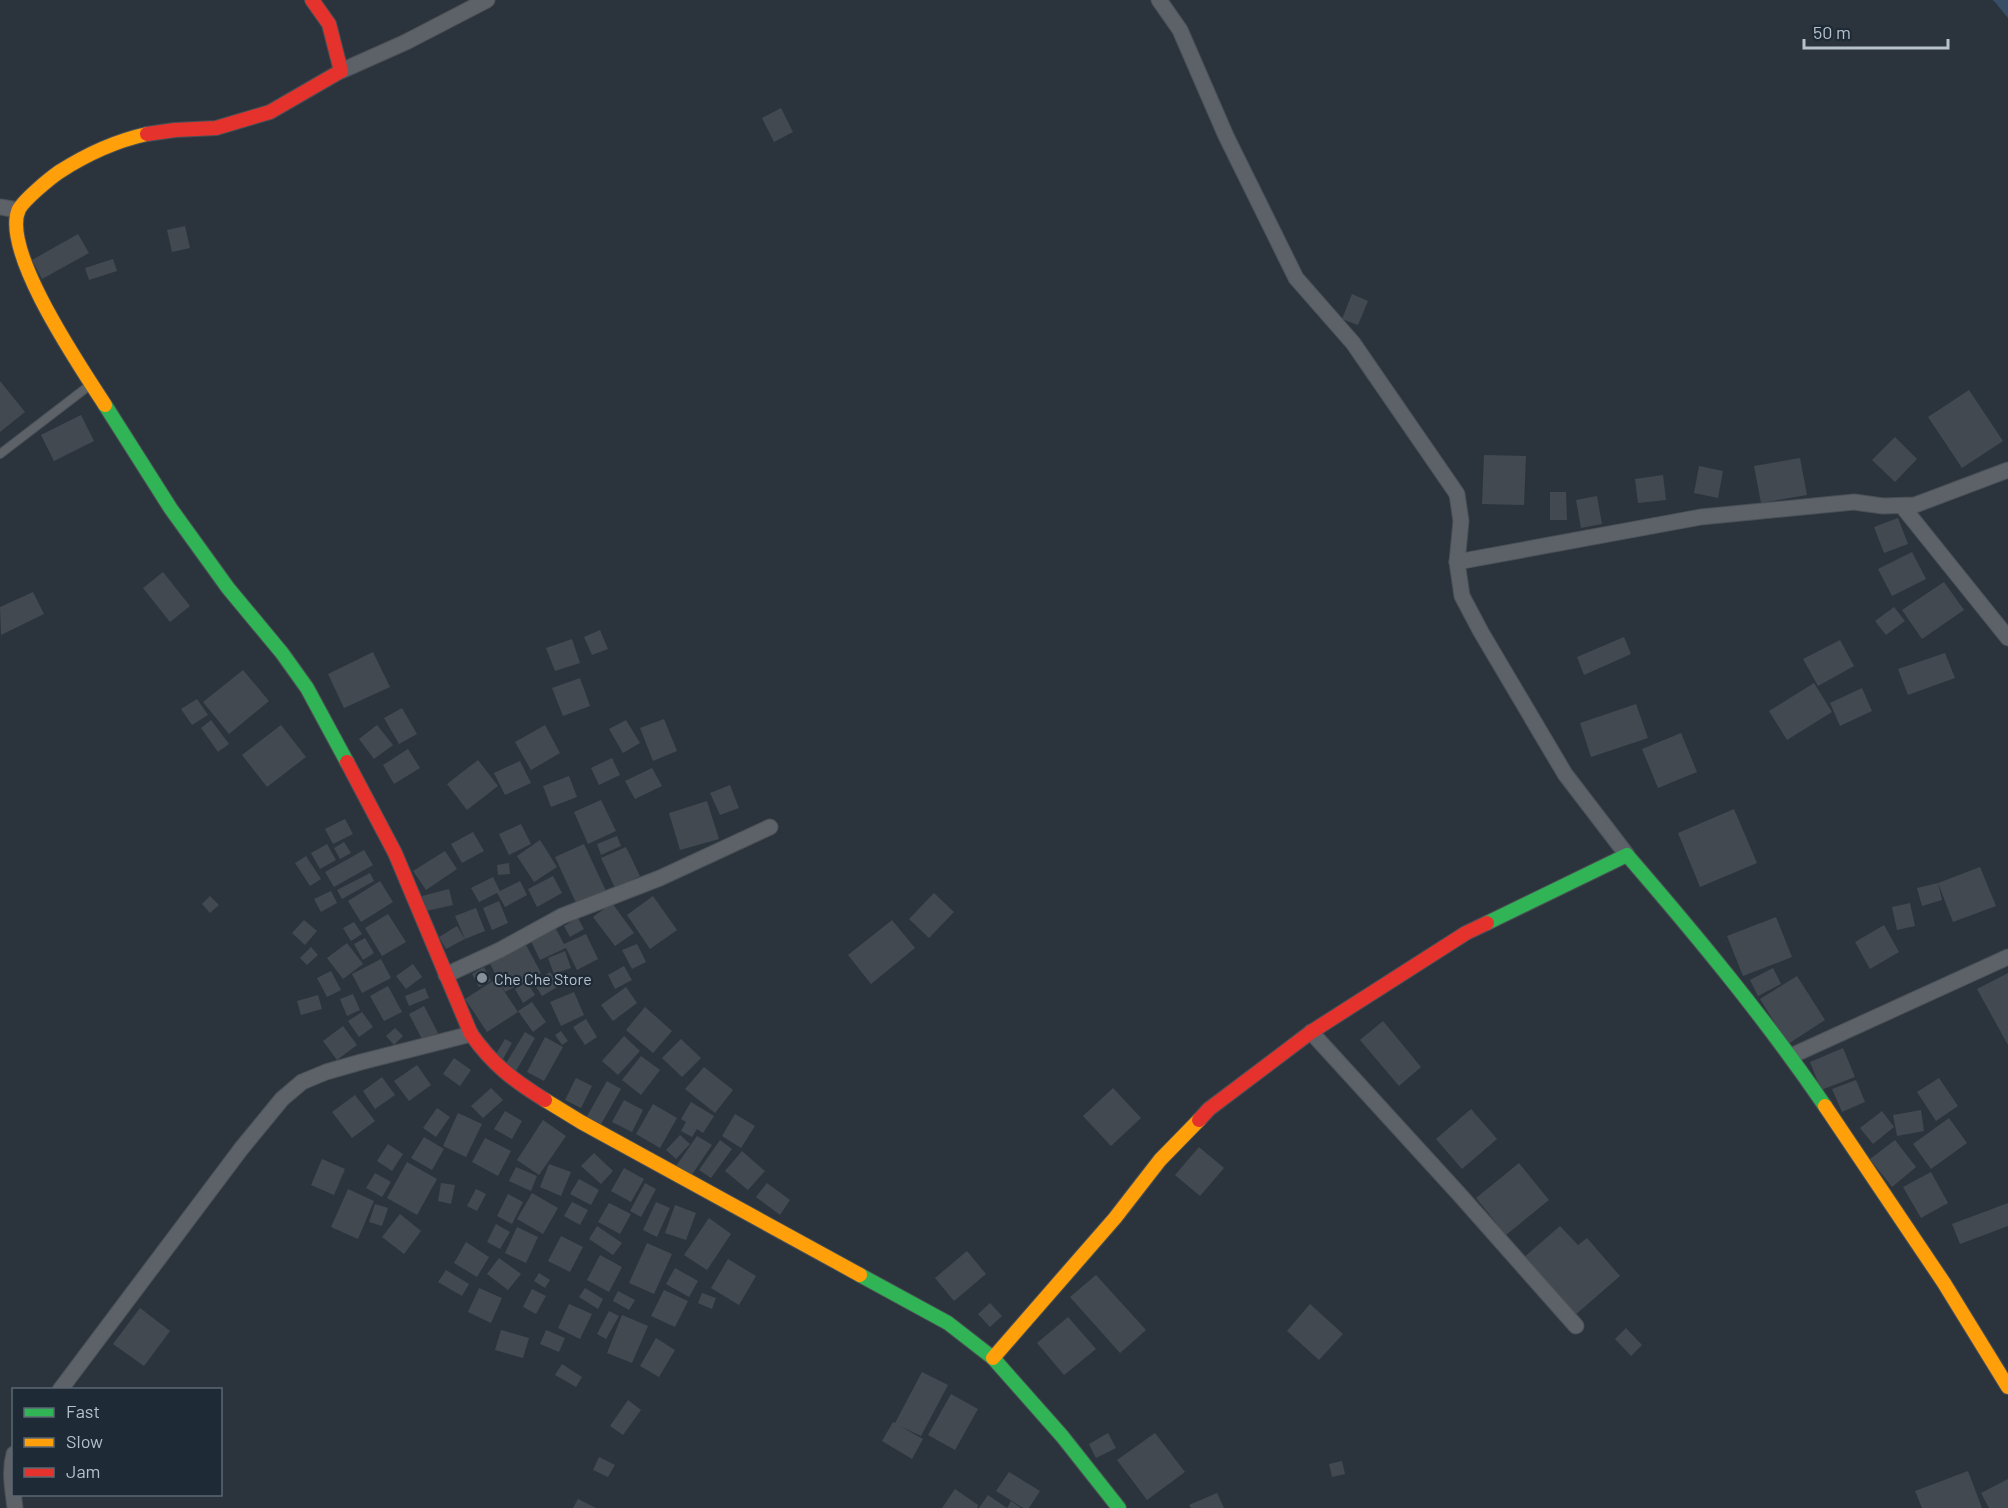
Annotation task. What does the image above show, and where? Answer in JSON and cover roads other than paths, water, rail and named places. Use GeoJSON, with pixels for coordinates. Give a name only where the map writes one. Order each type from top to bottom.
{"type":"FeatureCollection","features":[{"type":"Feature","properties":{"kind":"street"},"geometry":{"type":"LineString","coordinates":[[312,0],[329,24],[341,70]]}},
{"type":"Feature","properties":{"kind":"street"},"geometry":{"type":"LineString","coordinates":[[487,0],[406,42],[341,70],[270,112],[216,128],[175,130],[144,135],[106,146],[83,157],[50,178],[18,210],[13,233],[21,263],[36,297],[171,509],[228,588],[282,653],[307,688],[395,853],[471,1034],[487,1056],[514,1080],[581,1122],[948,1323],[993,1358],[1062,1436],[1119,1508]]}},
{"type":"Feature","properties":{"kind":"street"},"geometry":{"type":"LineString","coordinates":[[1159,0],[1180,30],[1226,136],[1296,278],[1353,343],[1457,494],[1461,521],[1457,562],[1462,596],[1565,774],[1627,855],[1686,923],[1791,1056],[1914,1237],[2008,1387]]}},
{"type":"Feature","properties":{"kind":"street"},"geometry":{"type":"LineString","coordinates":[[0,207],[18,210]]}},
{"type":"Feature","properties":{"kind":"street"},"geometry":{"type":"LineString","coordinates":[[1457,562],[1701,517],[1854,502],[1883,506],[1914,504],[2008,470]]}},
{"type":"Feature","properties":{"kind":"street"},"geometry":{"type":"LineString","coordinates":[[1902,506],[2008,638]]}},
{"type":"Feature","properties":{"kind":"street"},"geometry":{"type":"LineString","coordinates":[[446,975],[500,950],[562,916],[660,879],[770,827]]}},
{"type":"Feature","properties":{"kind":"street"},"geometry":{"type":"LineString","coordinates":[[993,1358],[1115,1218],[1160,1160],[1209,1109],[1311,1032],[1466,933],[1627,855]]}},
{"type":"Feature","properties":{"kind":"street"},"geometry":{"type":"LineString","coordinates":[[1791,1056],[2008,957]]}},
{"type":"Feature","properties":{"kind":"street"},"geometry":{"type":"LineString","coordinates":[[1311,1032],[1576,1326]]}},
{"type":"Feature","properties":{"kind":"street"},"geometry":{"type":"LineString","coordinates":[[61,1388],[241,1149],[282,1100],[302,1082],[361,1062],[471,1034]]}},
{"type":"Feature","properties":{"kind":"street"},"geometry":{"type":"LineString","coordinates":[[12,1459],[12,1491]]}},
{"type":"Feature","properties":{"kind":"lane"},"geometry":{"type":"LineString","coordinates":[[0,454],[92,384]]}},
{"type":"Feature","properties":{"kind":"water"},"geometry":{"type":"Polygon","coordinates":[[[1992,0],[2008,0],[2008,18],[1994,1],[1992,0]]]}},
{"type":"Feature","properties":{"kind":"place","name":"Che Che Store"},"geometry":{"type":"Point","coordinates":[482,978]}}]}
